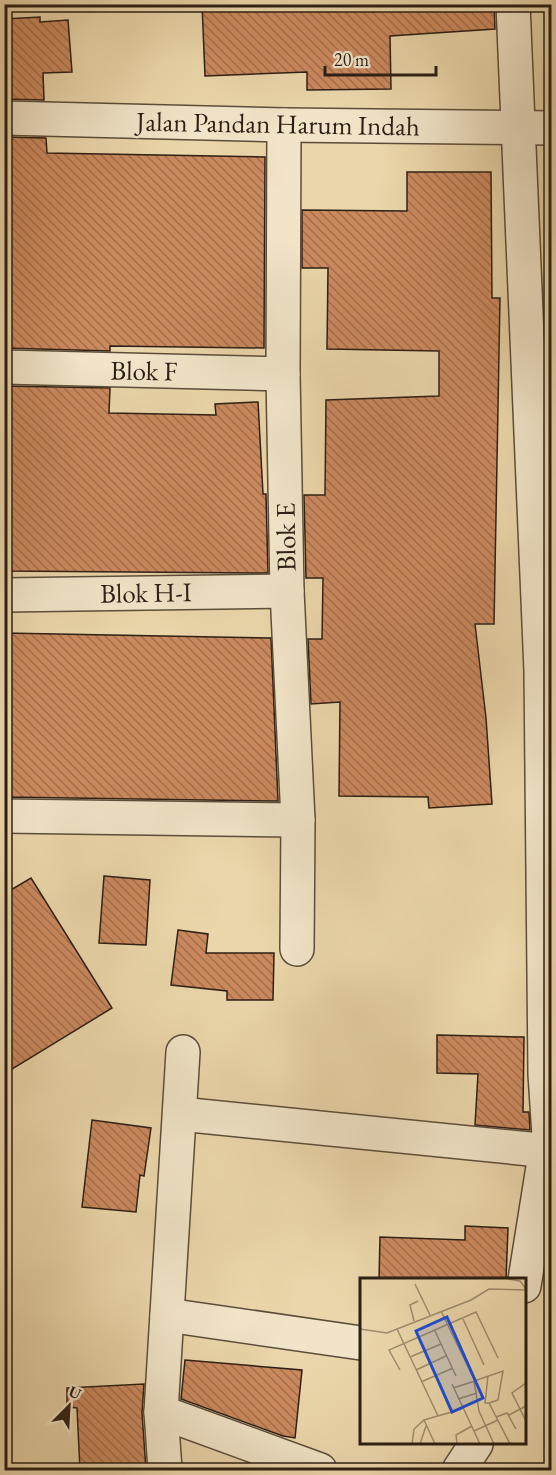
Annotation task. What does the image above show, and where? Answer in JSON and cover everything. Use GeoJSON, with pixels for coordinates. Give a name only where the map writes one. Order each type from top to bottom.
{"type":"FeatureCollection","features":[{"type":"Feature","properties":{"kind":"street"},"geometry":{"type":"LineString","coordinates":[[513,4],[536,128],[545,1074],[551,1151],[545,1157],[543,1167],[526,1279]]}},
{"type":"Feature","properties":{"kind":"street","name":"Jalan Pandan Harum Indah"},"geometry":{"type":"LineString","coordinates":[[4,118],[536,128]]}},
{"type":"Feature","properties":{"kind":"street","name":"Blok E"},"geometry":{"type":"LineString","coordinates":[[284,125],[283,374],[287,591],[298,820],[297,948]]}},
{"type":"Feature","properties":{"kind":"street","name":"Blok F"},"geometry":{"type":"LineString","coordinates":[[4,368],[283,374]]}},
{"type":"Feature","properties":{"kind":"street","name":"Blok H-I"},"geometry":{"type":"LineString","coordinates":[[4,595],[287,591]]}},
{"type":"Feature","properties":{"kind":"street"},"geometry":{"type":"LineString","coordinates":[[4,816],[298,820]]}},
{"type":"Feature","properties":{"kind":"street"},"geometry":{"type":"LineString","coordinates":[[165,1470],[161,1412],[183,1052]]}},
{"type":"Feature","properties":{"kind":"street"},"geometry":{"type":"LineString","coordinates":[[180,1114],[551,1151]]}},
{"type":"Feature","properties":{"kind":"street"},"geometry":{"type":"LineString","coordinates":[[167,1316],[360,1343]]}},
{"type":"Feature","properties":{"kind":"street"},"geometry":{"type":"LineString","coordinates":[[161,1412],[320,1470]]}},
{"type":"Feature","properties":{"kind":"street"},"geometry":{"type":"LineString","coordinates":[[459,1470],[475,1445]]}},
{"type":"Feature","properties":{"kind":"building"},"geometry":{"type":"Polygon","coordinates":[[[202,4],[494,4],[495,29],[390,36],[391,89],[307,90],[307,72],[205,76],[202,4]]]}},
{"type":"Feature","properties":{"kind":"building"},"geometry":{"type":"Polygon","coordinates":[[[40,17],[40,22],[68,20],[72,72],[43,73],[44,100],[4,99],[4,19],[40,17]]]}},
{"type":"Feature","properties":{"kind":"building"},"geometry":{"type":"Polygon","coordinates":[[[4,137],[46,138],[47,153],[265,157],[264,348],[110,346],[110,351],[4,348],[4,137]]]}},
{"type":"Feature","properties":{"kind":"building"},"geometry":{"type":"Polygon","coordinates":[[[407,172],[491,172],[492,298],[500,298],[494,624],[475,624],[486,718],[492,804],[429,808],[428,797],[339,796],[340,702],[311,704],[308,639],[322,639],[323,578],[306,578],[304,495],[325,495],[326,400],[439,396],[439,351],[327,349],[328,268],[302,268],[302,210],[407,211],[407,172]]]}},
{"type":"Feature","properties":{"kind":"building"},"geometry":{"type":"Polygon","coordinates":[[[4,386],[110,388],[109,413],[216,415],[215,404],[258,402],[263,494],[266,494],[268,573],[4,571],[4,386]]]}},
{"type":"Feature","properties":{"kind":"building"},"geometry":{"type":"Polygon","coordinates":[[[4,633],[271,638],[278,801],[4,797],[4,633]]]}},
{"type":"Feature","properties":{"kind":"building"},"geometry":{"type":"Polygon","coordinates":[[[104,876],[150,880],[146,945],[99,943],[104,876]]]}},
{"type":"Feature","properties":{"kind":"building"},"geometry":{"type":"Polygon","coordinates":[[[31,878],[112,1008],[4,1074],[4,894],[31,878]]]}},
{"type":"Feature","properties":{"kind":"building"},"geometry":{"type":"Polygon","coordinates":[[[178,930],[208,934],[206,953],[274,953],[273,1000],[227,1000],[227,991],[171,985],[178,930]]]}},
{"type":"Feature","properties":{"kind":"building"},"geometry":{"type":"Polygon","coordinates":[[[437,1035],[524,1037],[523,1112],[529,1112],[530,1130],[475,1125],[478,1074],[437,1073],[437,1035]]]}},
{"type":"Feature","properties":{"kind":"building"},"geometry":{"type":"Polygon","coordinates":[[[92,1120],[151,1128],[144,1176],[140,1175],[136,1212],[82,1207],[92,1120]]]}},
{"type":"Feature","properties":{"kind":"building"},"geometry":{"type":"Polygon","coordinates":[[[465,1226],[508,1228],[506,1278],[379,1278],[380,1237],[465,1240],[465,1226]]]}},
{"type":"Feature","properties":{"kind":"building"},"geometry":{"type":"Polygon","coordinates":[[[185,1360],[302,1370],[295,1438],[283,1436],[181,1399],[185,1360]]]}},
{"type":"Feature","properties":{"kind":"building"},"geometry":{"type":"Polygon","coordinates":[[[144,1384],[142,1413],[146,1470],[80,1470],[77,1408],[67,1407],[67,1388],[144,1384]]]}}]}
